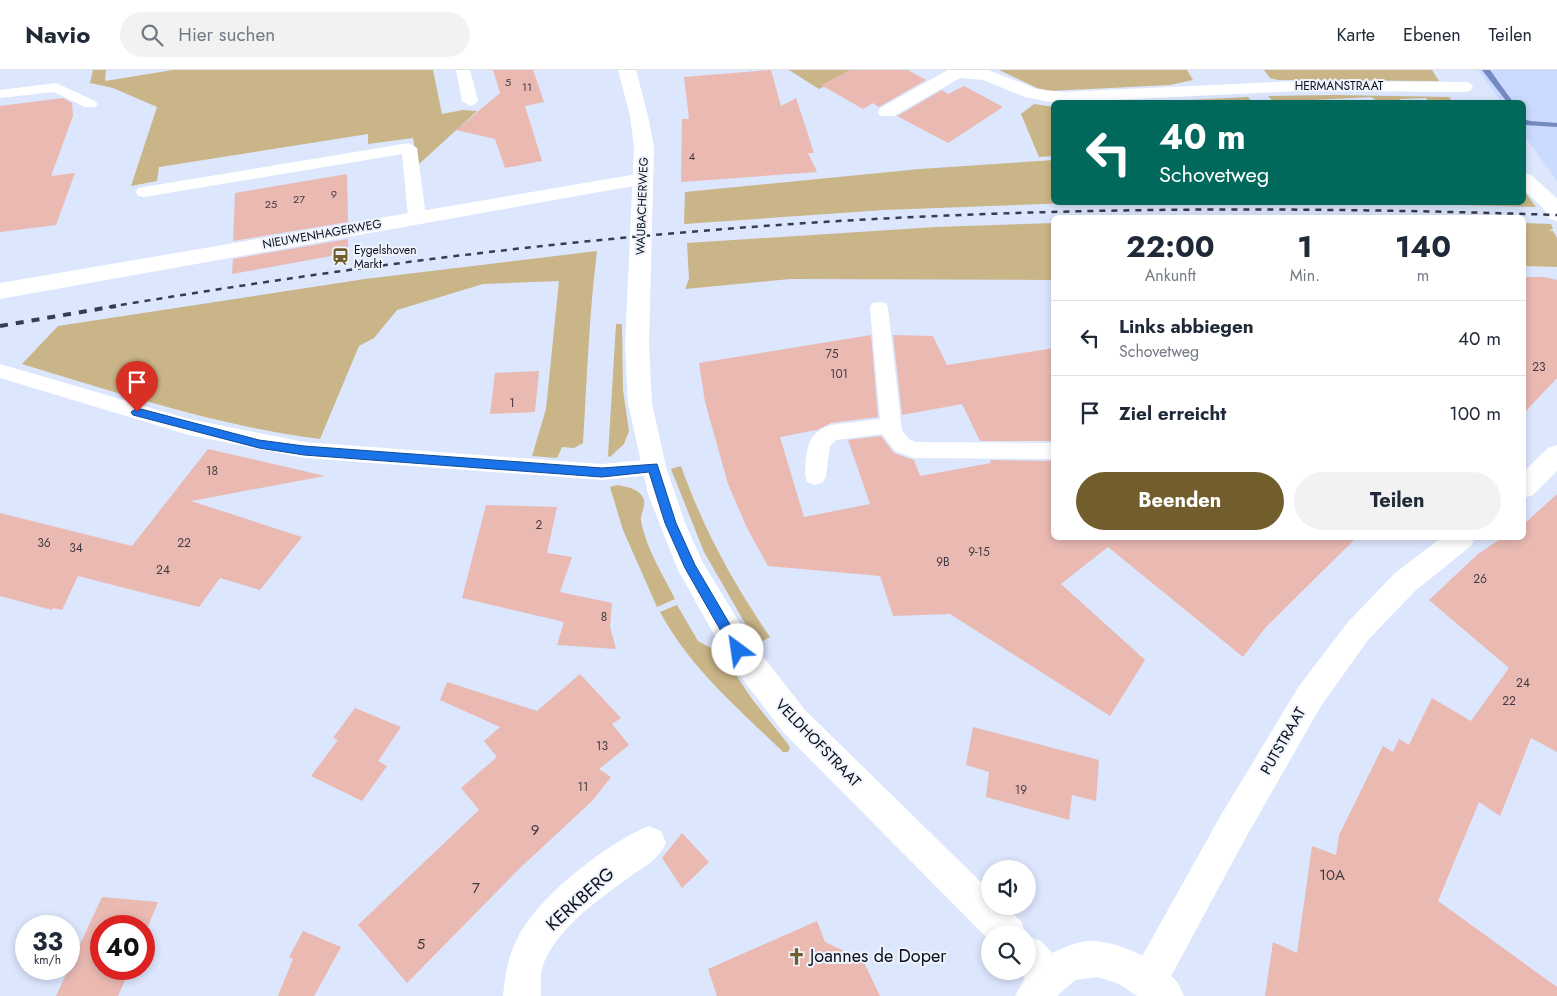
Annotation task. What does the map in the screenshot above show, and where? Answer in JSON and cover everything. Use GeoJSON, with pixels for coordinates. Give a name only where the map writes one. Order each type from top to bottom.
{"type":"FeatureCollection","features":[{"type":"Feature","properties":{"kind":"street","name":"WAUBACHERWEG"},"geometry":{"type":"LineString","coordinates":[[627,70],[642,129],[643,179],[637,345]]}},
{"type":"Feature","properties":{"kind":"street"},"geometry":{"type":"LineString","coordinates":[[1453,70],[1474,100]]}},
{"type":"Feature","properties":{"kind":"street","name":"HERMANSTRAAT"},"geometry":{"type":"LineString","coordinates":[[888,112],[956,73],[968,71],[984,71],[1030,92],[1057,97],[1210,83],[1464,87]]}},
{"type":"Feature","properties":{"kind":"street","name":"NIEUWENHAGERWEG"},"geometry":{"type":"LineString","coordinates":[[0,290],[643,179]]}},
{"type":"Feature","properties":{"kind":"street"},"geometry":{"type":"LineString","coordinates":[[1526,181],[1550,203],[1557,214]]}},
{"type":"Feature","properties":{"kind":"street","name":"VELDHOFSTRAAT"},"geometry":{"type":"LineString","coordinates":[[637,345],[640,403],[653,467],[671,523],[691,568],[738,650],[794,721],[999,925]]}},
{"type":"Feature","properties":{"kind":"street"},"geometry":{"type":"LineString","coordinates":[[1526,485],[1557,455]]}},
{"type":"Feature","properties":{"kind":"street","name":"PUTSTRAAT"},"geometry":{"type":"LineString","coordinates":[[1157,988],[1233,827],[1310,696],[1358,631],[1405,582],[1458,540]]}},
{"type":"Feature","properties":{"kind":"street","name":"KERKBERG"},"geometry":{"type":"LineString","coordinates":[[522,996],[524,968],[538,937],[562,910],[585,890],[649,843]]}},
{"type":"Feature","properties":{"kind":"street"},"geometry":{"type":"LineString","coordinates":[[1037,976],[1078,960],[1096,958],[1114,962],[1157,988]]}},
{"type":"Feature","properties":{"kind":"lane"},"geometry":{"type":"LineString","coordinates":[[463,70],[470,101]]}},
{"type":"Feature","properties":{"kind":"lane"},"geometry":{"type":"LineString","coordinates":[[0,94],[56,87],[90,104]]}},
{"type":"Feature","properties":{"kind":"lane"},"geometry":{"type":"LineString","coordinates":[[144,192],[410,148],[417,217]]}},
{"type":"Feature","properties":{"kind":"lane"},"geometry":{"type":"LineString","coordinates":[[879,308],[892,434],[902,445],[914,450],[1051,451]]}},
{"type":"Feature","properties":{"kind":"lane"},"geometry":{"type":"LineString","coordinates":[[0,371],[122,408],[259,444],[304,450],[602,472],[653,467]]}},
{"type":"Feature","properties":{"kind":"lane"},"geometry":{"type":"LineString","coordinates":[[815,476],[820,442],[831,433],[891,425]]}},
{"type":"Feature","properties":{"kind":"shaded area"},"geometry":{"type":"Polygon","coordinates":[[[93,70],[106,70],[105,81],[173,70],[433,70],[442,114],[463,110],[477,111],[418,165],[413,138],[368,144],[368,134],[159,167],[157,181],[131,186],[157,107],[113,88],[90,83],[93,70]]]}},
{"type":"Feature","properties":{"kind":"shaded area"},"geometry":{"type":"Polygon","coordinates":[[[789,70],[857,70],[819,89],[789,70]]]}},
{"type":"Feature","properties":{"kind":"shaded area"},"geometry":{"type":"Polygon","coordinates":[[[999,70],[1187,70],[1193,80],[1170,85],[1049,91],[1037,88],[999,70]]]}},
{"type":"Feature","properties":{"kind":"shaded area"},"geometry":{"type":"Polygon","coordinates":[[[1264,70],[1432,70],[1439,81],[1278,80],[1270,78],[1264,70]]]}},
{"type":"Feature","properties":{"kind":"shaded area"},"geometry":{"type":"Polygon","coordinates":[[[1478,70],[1557,70],[1557,181],[1526,138],[1526,100],[1500,100],[1478,70]]]}},
{"type":"Feature","properties":{"kind":"shaded area"},"geometry":{"type":"Polygon","coordinates":[[[1268,96],[1449,97],[1451,100],[1428,100],[1426,98],[1376,100],[1371,97],[1272,100],[1268,96]]]}},
{"type":"Feature","properties":{"kind":"shaded area"},"geometry":{"type":"Polygon","coordinates":[[[1248,97],[1250,100],[1189,100],[1248,97]]]}},
{"type":"Feature","properties":{"kind":"shaded area"},"geometry":{"type":"Polygon","coordinates":[[[1034,104],[1051,107],[1051,156],[1039,157],[1021,114],[1034,104]]]}},
{"type":"Feature","properties":{"kind":"shaded area"},"geometry":{"type":"Polygon","coordinates":[[[1051,160],[1051,204],[884,210],[684,224],[685,192],[920,169],[1051,160]]]}},
{"type":"Feature","properties":{"kind":"shaded area"},"geometry":{"type":"Polygon","coordinates":[[[1526,194],[1536,207],[1464,205],[1526,205],[1526,194]]]}},
{"type":"Feature","properties":{"kind":"shaded area"},"geometry":{"type":"Polygon","coordinates":[[[1051,223],[1051,280],[790,279],[685,289],[689,279],[687,243],[936,227],[1051,223]]]}},
{"type":"Feature","properties":{"kind":"shaded area"},"geometry":{"type":"Polygon","coordinates":[[[1526,223],[1551,224],[1553,229],[1548,230],[1553,231],[1557,238],[1557,267],[1526,266],[1526,223]]]}},
{"type":"Feature","properties":{"kind":"shaded area"},"geometry":{"type":"Polygon","coordinates":[[[597,251],[590,323],[583,443],[574,448],[562,447],[557,458],[532,456],[546,409],[559,281],[483,284],[397,310],[374,338],[359,346],[320,439],[283,434],[208,418],[22,364],[58,326],[365,279],[597,251]]]}},
{"type":"Feature","properties":{"kind":"shaded area"},"geometry":{"type":"Polygon","coordinates":[[[616,324],[622,324],[623,390],[629,431],[624,444],[610,457],[608,456],[616,324]]]}},
{"type":"Feature","properties":{"kind":"shaded area"},"geometry":{"type":"Polygon","coordinates":[[[681,466],[709,533],[731,576],[770,637],[763,641],[754,639],[704,552],[671,469],[681,466]]]}},
{"type":"Feature","properties":{"kind":"shaded area"},"geometry":{"type":"Polygon","coordinates":[[[618,485],[628,487],[640,493],[644,499],[641,518],[643,531],[655,561],[675,599],[657,607],[623,530],[610,487],[618,485]]]}},
{"type":"Feature","properties":{"kind":"shaded area"},"geometry":{"type":"Polygon","coordinates":[[[677,605],[698,641],[722,654],[752,699],[788,744],[790,748],[788,752],[783,752],[732,703],[686,652],[660,612],[677,605]]]}},
{"type":"Feature","properties":{"kind":"building"},"geometry":{"type":"Polygon","coordinates":[[[493,70],[533,70],[544,102],[525,106],[542,161],[505,168],[495,139],[456,130],[500,93],[493,70]]]}},
{"type":"Feature","properties":{"kind":"building"},"geometry":{"type":"Polygon","coordinates":[[[771,70],[781,106],[796,98],[814,153],[808,153],[817,172],[681,182],[682,119],[689,119],[684,77],[771,70]]]}},
{"type":"Feature","properties":{"kind":"building"},"geometry":{"type":"Polygon","coordinates":[[[850,70],[908,70],[926,80],[879,107],[873,103],[863,109],[821,85],[850,70]]]}},
{"type":"Feature","properties":{"kind":"building"},"geometry":{"type":"Polygon","coordinates":[[[964,86],[1003,107],[948,143],[897,116],[942,90],[948,94],[964,86]]]}},
{"type":"Feature","properties":{"kind":"building"},"geometry":{"type":"Polygon","coordinates":[[[63,98],[72,103],[73,116],[51,176],[75,173],[56,225],[0,232],[0,106],[63,98]]]}},
{"type":"Feature","properties":{"kind":"building"},"geometry":{"type":"Polygon","coordinates":[[[347,174],[348,222],[233,241],[235,193],[347,174]]]}},
{"type":"Feature","properties":{"kind":"building"},"geometry":{"type":"Polygon","coordinates":[[[348,239],[348,253],[232,274],[233,259],[348,239]]]}},
{"type":"Feature","properties":{"kind":"building"},"geometry":{"type":"Polygon","coordinates":[[[1526,277],[1544,277],[1557,280],[1557,378],[1526,411],[1526,277]]]}},
{"type":"Feature","properties":{"kind":"building"},"geometry":{"type":"Polygon","coordinates":[[[871,335],[878,417],[831,423],[817,430],[780,437],[804,517],[870,504],[848,440],[881,436],[894,453],[914,460],[920,476],[991,463],[990,460],[1051,461],[1051,540],[1354,540],[1265,628],[1243,657],[1108,547],[1061,584],[1145,660],[1110,716],[950,614],[893,616],[880,576],[768,566],[747,528],[728,484],[705,402],[699,363],[871,335]]]}},
{"type":"Feature","properties":{"kind":"building"},"geometry":{"type":"Polygon","coordinates":[[[893,335],[933,336],[947,365],[1051,348],[1051,441],[980,441],[962,404],[902,415],[893,335]]]}},
{"type":"Feature","properties":{"kind":"building"},"geometry":{"type":"Polygon","coordinates":[[[539,371],[535,412],[490,414],[495,373],[539,371]]]}},
{"type":"Feature","properties":{"kind":"building"},"geometry":{"type":"Polygon","coordinates":[[[208,449],[325,476],[191,501],[302,537],[260,590],[220,578],[199,607],[78,576],[62,610],[53,608],[52,610],[0,596],[0,513],[132,546],[208,449]]]}},
{"type":"Feature","properties":{"kind":"building"},"geometry":{"type":"Polygon","coordinates":[[[1557,494],[1557,752],[1531,738],[1500,816],[1479,802],[1438,901],[1557,987],[1557,996],[1265,996],[1273,942],[1297,953],[1312,846],[1336,855],[1339,835],[1383,746],[1393,752],[1399,739],[1409,745],[1432,698],[1471,721],[1509,668],[1429,600],[1478,554],[1499,540],[1526,540],[1526,522],[1557,494]]]}},
{"type":"Feature","properties":{"kind":"building"},"geometry":{"type":"Polygon","coordinates":[[[486,505],[557,507],[547,553],[572,557],[560,592],[612,603],[610,627],[616,649],[557,645],[564,622],[462,598],[486,505]]]}},
{"type":"Feature","properties":{"kind":"building"},"geometry":{"type":"Polygon","coordinates":[[[580,674],[621,718],[612,724],[629,745],[599,769],[611,777],[592,801],[519,869],[407,983],[358,925],[479,810],[461,788],[497,757],[484,741],[500,727],[440,700],[447,682],[537,711],[580,674]]]}},
{"type":"Feature","properties":{"kind":"building"},"geometry":{"type":"Polygon","coordinates":[[[355,708],[401,727],[378,761],[387,766],[362,801],[311,776],[338,740],[333,738],[355,708]]]}},
{"type":"Feature","properties":{"kind":"building"},"geometry":{"type":"Polygon","coordinates":[[[973,727],[1099,760],[1096,801],[1072,795],[1069,820],[986,797],[989,772],[966,765],[973,727]]]}},
{"type":"Feature","properties":{"kind":"building"},"geometry":{"type":"Polygon","coordinates":[[[682,833],[709,862],[682,888],[662,858],[682,833]]]}},
{"type":"Feature","properties":{"kind":"building"},"geometry":{"type":"Polygon","coordinates":[[[102,897],[158,902],[153,915],[94,915],[102,897]]]}},
{"type":"Feature","properties":{"kind":"building","name":"Joannes de Doper"},"geometry":{"type":"Polygon","coordinates":[[[817,921],[825,942],[863,960],[880,996],[717,996],[708,969],[817,921]]]}},
{"type":"Feature","properties":{"kind":"building"},"geometry":{"type":"Polygon","coordinates":[[[90,923],[90,980],[125,980],[118,996],[56,996],[63,980],[80,980],[80,944],[90,923]]]}},
{"type":"Feature","properties":{"kind":"building"},"geometry":{"type":"Polygon","coordinates":[[[303,931],[341,947],[314,996],[278,996],[293,959],[289,957],[303,931]]]}},
{"type":"Feature","properties":{"kind":"waterway"},"geometry":{"type":"LineString","coordinates":[[1486,70],[1508,100]]}},
{"type":"Feature","properties":{"kind":"waterway"},"geometry":{"type":"LineString","coordinates":[[1526,122],[1557,125]]}},
{"type":"Feature","properties":{"kind":"railway"},"geometry":{"type":"LineString","coordinates":[[109,307],[317,274],[456,256],[596,240],[777,225],[1000,213],[1223,209],[1557,215]]}},
{"type":"Feature","properties":{"kind":"railway"},"geometry":{"type":"LineString","coordinates":[[0,326],[116,306]]}},
{"type":"Feature","properties":{"kind":"place","name":"Eygelshoven Markt"},"geometry":{"type":"Point","coordinates":[340,257]}},
{"type":"Feature","properties":{"kind":"place","name":"Joannes de Doper"},"geometry":{"type":"Point","coordinates":[796,956]}},
{"type":"Feature","properties":{"kind":"route"},"geometry":{"type":"LineString","coordinates":[[137,412],[259,444],[304,450],[602,472],[653,467],[671,523],[691,568],[702,591],[738,650]]}}]}
